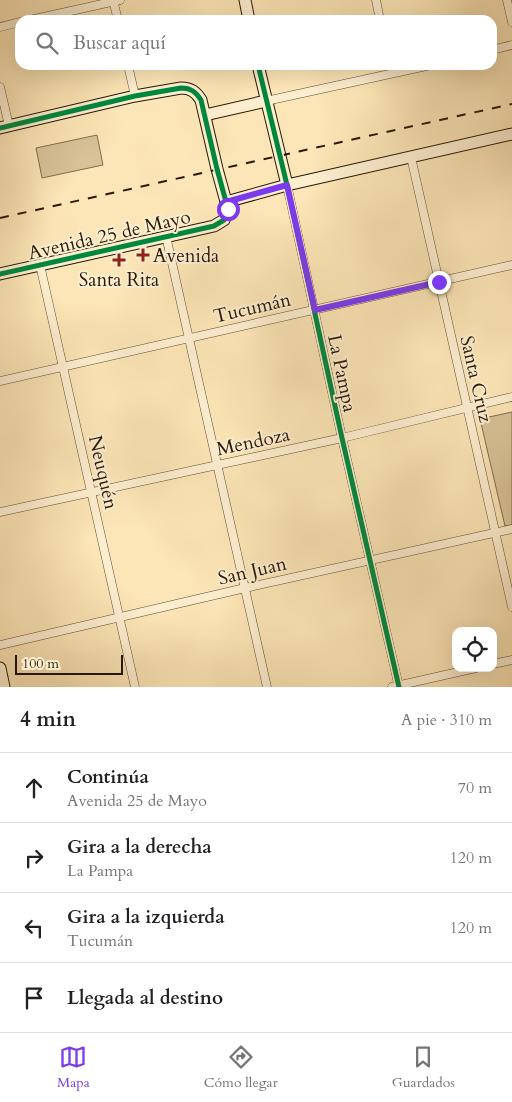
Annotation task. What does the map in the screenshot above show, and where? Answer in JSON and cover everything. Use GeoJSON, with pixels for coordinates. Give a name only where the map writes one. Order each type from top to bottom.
{"type":"FeatureCollection","features":[{"type":"Feature","properties":{"kind":"street"},"geometry":{"type":"LineString","coordinates":[[51,15],[115,0],[117,15]]}},
{"type":"Feature","properties":{"kind":"street"},"geometry":{"type":"LineString","coordinates":[[245,0],[248,15]]}},
{"type":"Feature","properties":{"kind":"street"},"geometry":{"type":"LineString","coordinates":[[376,0],[379,15]]}},
{"type":"Feature","properties":{"kind":"street"},"geometry":{"type":"LineString","coordinates":[[507,0],[512,22]]}},
{"type":"Feature","properties":{"kind":"street"},"geometry":{"type":"LineString","coordinates":[[0,27],[15,23]]}},
{"type":"Feature","properties":{"kind":"street"},"geometry":{"type":"LineString","coordinates":[[497,49],[512,46]]}},
{"type":"Feature","properties":{"kind":"street"},"geometry":{"type":"LineString","coordinates":[[129,70],[135,96]]}},
{"type":"Feature","properties":{"kind":"street","name":"La Pampa"},"geometry":{"type":"LineString","coordinates":[[259,70],[315,310],[396,687]]}},
{"type":"Feature","properties":{"kind":"street"},"geometry":{"type":"LineString","coordinates":[[391,70],[392,74]]}},
{"type":"Feature","properties":{"kind":"street"},"geometry":{"type":"LineString","coordinates":[[205,115],[409,70]]}},
{"type":"Feature","properties":{"kind":"street"},"geometry":{"type":"LineString","coordinates":[[0,87],[4,128],[135,96],[181,88],[193,91],[201,100],[216,169],[226,202],[287,185],[512,134]]}},
{"type":"Feature","properties":{"kind":"street","name":"Santa Cruz"},"geometry":{"type":"LineString","coordinates":[[410,157],[512,607]]}},
{"type":"Feature","properties":{"kind":"street","name":"Avenida 25 de Mayo"},"geometry":{"type":"LineString","coordinates":[[0,274],[214,226],[224,220],[228,209],[226,202]]}},
{"type":"Feature","properties":{"kind":"street"},"geometry":{"type":"LineString","coordinates":[[166,236],[267,687]]}},
{"type":"Feature","properties":{"kind":"street","name":"Neuquén"},"geometry":{"type":"LineString","coordinates":[[40,264],[135,687]]}},
{"type":"Feature","properties":{"kind":"street","name":"Tucumán"},"geometry":{"type":"LineString","coordinates":[[0,381],[512,265]]}},
{"type":"Feature","properties":{"kind":"street","name":"Mendoza"},"geometry":{"type":"LineString","coordinates":[[0,512],[342,438],[512,397]]}},
{"type":"Feature","properties":{"kind":"street","name":"San Juan"},"geometry":{"type":"LineString","coordinates":[[0,645],[512,529]]}},
{"type":"Feature","properties":{"kind":"street"},"geometry":{"type":"LineString","coordinates":[[497,663],[512,660]]}},
{"type":"Feature","properties":{"kind":"street"},"geometry":{"type":"LineString","coordinates":[[0,668],[4,687]]}},
{"type":"Feature","properties":{"kind":"street"},"geometry":{"type":"LineString","coordinates":[[396,687],[459,672]]}},
{"type":"Feature","properties":{"kind":"shaded area"},"geometry":{"type":"Polygon","coordinates":[[[97,135],[103,165],[42,178],[36,148],[97,135]]]}},
{"type":"Feature","properties":{"kind":"shaded area"},"geometry":{"type":"Polygon","coordinates":[[[512,412],[512,525],[505,526],[480,419],[512,412]]]}},
{"type":"Feature","properties":{"kind":"railway"},"geometry":{"type":"LineString","coordinates":[[0,218],[512,104]]}},
{"type":"Feature","properties":{"kind":"cycle path"},"geometry":{"type":"LineString","coordinates":[[259,70],[287,185],[399,687]]}},
{"type":"Feature","properties":{"kind":"cycle path"},"geometry":{"type":"LineString","coordinates":[[0,128],[135,96],[185,88],[195,93],[201,100],[228,209],[224,220],[214,226],[0,274]]}},
{"type":"Feature","properties":{"kind":"place","name":"Avenida"},"geometry":{"type":"Point","coordinates":[143,255]}},
{"type":"Feature","properties":{"kind":"place","name":"Santa Rita"},"geometry":{"type":"Point","coordinates":[119,260]}},
{"type":"Feature","properties":{"kind":"route"},"geometry":{"type":"LineString","coordinates":[[228,209],[226,202],[287,185],[315,310],[439,282]]}}]}
